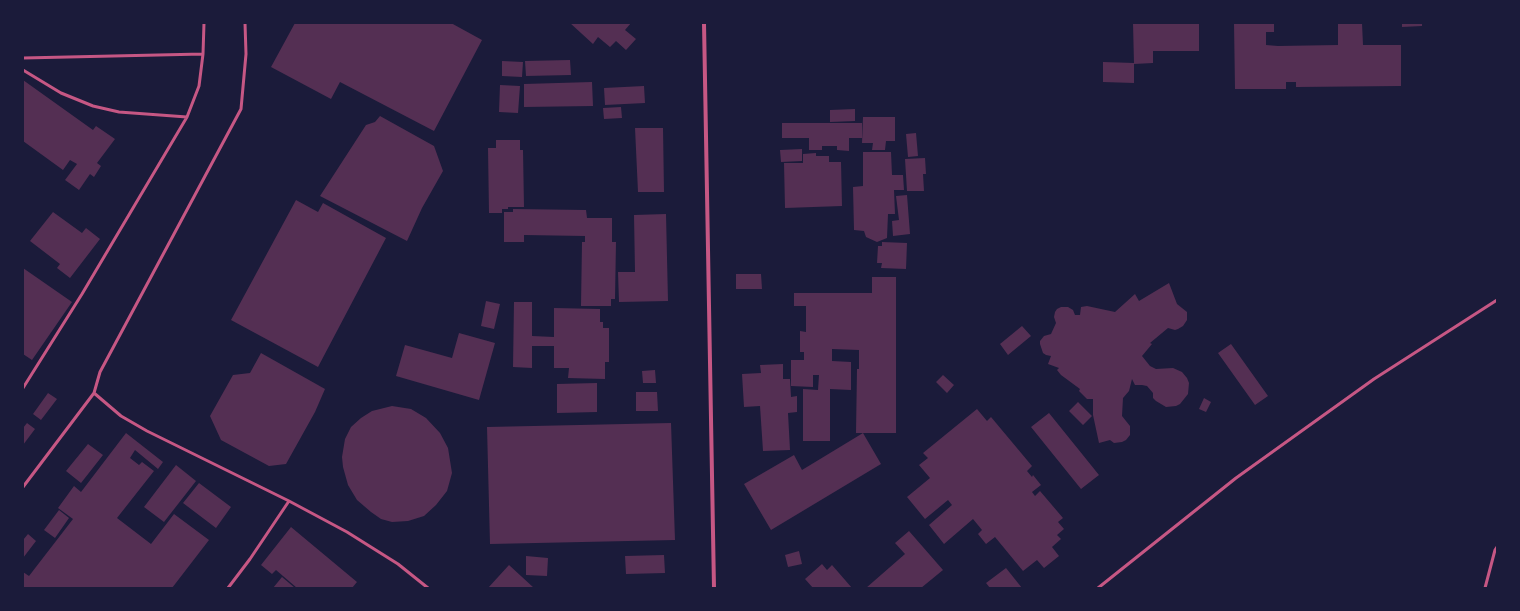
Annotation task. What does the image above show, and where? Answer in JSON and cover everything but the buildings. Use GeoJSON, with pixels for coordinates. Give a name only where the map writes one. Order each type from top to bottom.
{"type":"FeatureCollection","features":[{"type":"Feature","properties":{"kind":"street"},"geometry":{"type":"LineString","coordinates":[[704,23],[714,588]]}},
{"type":"Feature","properties":{"kind":"lane"},"geometry":{"type":"LineString","coordinates":[[23,388],[82,294],[187,117],[199,86],[203,54],[204,23]]}},
{"type":"Feature","properties":{"kind":"lane"},"geometry":{"type":"LineString","coordinates":[[23,487],[94,393],[100,372],[241,109],[246,54],[245,23]]}},
{"type":"Feature","properties":{"kind":"lane"},"geometry":{"type":"LineString","coordinates":[[23,58],[203,54]]}},
{"type":"Feature","properties":{"kind":"lane"},"geometry":{"type":"LineString","coordinates":[[23,70],[61,92],[93,106],[119,112],[187,117]]}},
{"type":"Feature","properties":{"kind":"lane"},"geometry":{"type":"LineString","coordinates":[[1098,588],[1236,478],[1374,379],[1497,300]]}},
{"type":"Feature","properties":{"kind":"lane"},"geometry":{"type":"LineString","coordinates":[[94,393],[120,416],[147,431],[289,501],[347,532],[398,564],[428,588]]}},
{"type":"Feature","properties":{"kind":"lane"},"geometry":{"type":"LineString","coordinates":[[228,588],[250,559],[289,501]]}},
{"type":"Feature","properties":{"kind":"lane"},"geometry":{"type":"LineString","coordinates":[[1485,588],[1497,547]]}}]}
